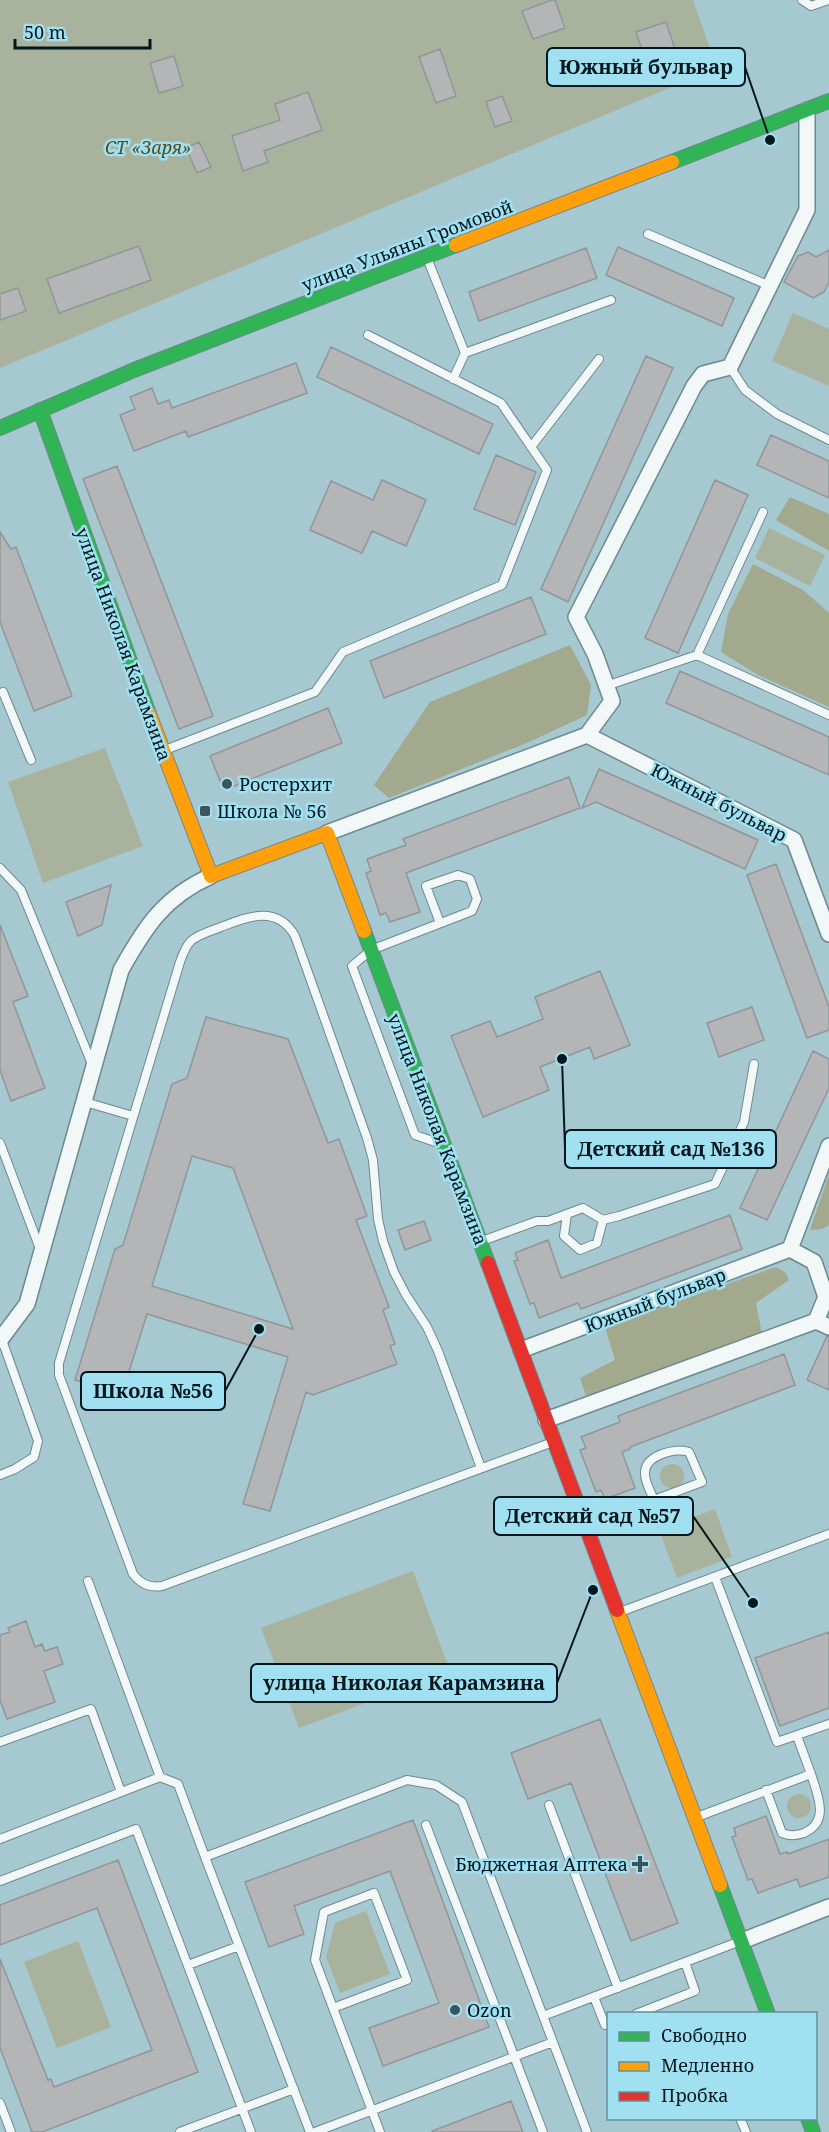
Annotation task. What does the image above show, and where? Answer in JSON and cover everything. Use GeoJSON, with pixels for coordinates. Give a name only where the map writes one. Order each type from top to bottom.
{"type":"FeatureCollection","features":[{"type":"Feature","properties":{"kind":"street","name":"улица Ульяны Громовой"},"geometry":{"type":"LineString","coordinates":[[0,428],[134,370],[829,101]]}},
{"type":"Feature","properties":{"kind":"street"},"geometry":{"type":"LineString","coordinates":[[1,1340],[27,1304],[121,970],[153,918],[185,890],[211,876],[587,735],[612,701],[595,654],[576,617],[694,387],[703,374],[730,368],[807,210],[807,110]]}},
{"type":"Feature","properties":{"kind":"street","name":"улица Николая Карамзина"},"geometry":{"type":"LineString","coordinates":[[40,410],[162,751],[211,876]]}},
{"type":"Feature","properties":{"kind":"street","name":"Южный бульвар"},"geometry":{"type":"LineString","coordinates":[[587,735],[794,840],[829,934]]}},
{"type":"Feature","properties":{"kind":"street","name":"улица Николая Карамзина"},"geometry":{"type":"LineString","coordinates":[[327,833],[768,2012]]}},
{"type":"Feature","properties":{"kind":"street"},"geometry":{"type":"LineString","coordinates":[[546,1420],[823,1324],[828,1294],[814,1262],[790,1249],[829,1146]]}},
{"type":"Feature","properties":{"kind":"street","name":"Южный бульвар"},"geometry":{"type":"LineString","coordinates":[[521,1350],[790,1249]]}},
{"type":"Feature","properties":{"kind":"street"},"geometry":{"type":"LineString","coordinates":[[742,1941],[829,1907]]}},
{"type":"Feature","properties":{"kind":"lane"},"geometry":{"type":"LineString","coordinates":[[802,0],[811,6],[828,0]]}},
{"type":"Feature","properties":{"kind":"lane"},"geometry":{"type":"LineString","coordinates":[[648,234],[770,286]]}},
{"type":"Feature","properties":{"kind":"lane"},"geometry":{"type":"LineString","coordinates":[[427,257],[465,353]]}},
{"type":"Feature","properties":{"kind":"lane"},"geometry":{"type":"LineString","coordinates":[[453,379],[465,353],[611,300]]}},
{"type":"Feature","properties":{"kind":"lane"},"geometry":{"type":"LineString","coordinates":[[162,751],[315,692],[343,652],[502,585],[547,470],[501,403],[368,335]]}},
{"type":"Feature","properties":{"kind":"lane"},"geometry":{"type":"LineString","coordinates":[[531,447],[599,359]]}},
{"type":"Feature","properties":{"kind":"lane"},"geometry":{"type":"LineString","coordinates":[[730,368],[745,390],[777,414],[829,440]]}},
{"type":"Feature","properties":{"kind":"lane"},"geometry":{"type":"LineString","coordinates":[[697,655],[763,512]]}},
{"type":"Feature","properties":{"kind":"lane"},"geometry":{"type":"LineString","coordinates":[[606,686],[697,655],[829,715]]}},
{"type":"Feature","properties":{"kind":"lane"},"geometry":{"type":"LineString","coordinates":[[1,690],[31,760]]}},
{"type":"Feature","properties":{"kind":"lane"},"geometry":{"type":"LineString","coordinates":[[0,868],[21,890],[94,1068]]}},
{"type":"Feature","properties":{"kind":"lane"},"geometry":{"type":"LineString","coordinates":[[440,923],[426,886],[459,875],[470,879],[477,898],[472,911],[371,950],[352,966],[415,1135],[444,1145]]}},
{"type":"Feature","properties":{"kind":"lane"},"geometry":{"type":"LineString","coordinates":[[481,1468],[438,1351],[427,1327],[394,1272],[383,1241],[368,1138],[295,936],[287,925],[271,917],[255,915],[198,936],[187,946],[180,962],[59,1369],[61,1380],[131,1569],[137,1579],[149,1587],[162,1586],[554,1442]]}},
{"type":"Feature","properties":{"kind":"lane"},"geometry":{"type":"LineString","coordinates":[[480,1242],[537,1221],[548,1221],[584,1208],[603,1220],[620,1216],[715,1184],[744,1122],[754,1064]]}},
{"type":"Feature","properties":{"kind":"lane"},"geometry":{"type":"LineString","coordinates":[[85,1102],[133,1116]]}},
{"type":"Feature","properties":{"kind":"lane"},"geometry":{"type":"LineString","coordinates":[[0,1143],[42,1253]]}},
{"type":"Feature","properties":{"kind":"lane"},"geometry":{"type":"LineString","coordinates":[[567,1214],[564,1236],[580,1250],[597,1243],[603,1220]]}},
{"type":"Feature","properties":{"kind":"lane"},"geometry":{"type":"LineString","coordinates":[[814,1262],[829,1270]]}},
{"type":"Feature","properties":{"kind":"lane"},"geometry":{"type":"LineString","coordinates":[[0,1475],[34,1457],[38,1441],[1,1340]]}},
{"type":"Feature","properties":{"kind":"lane"},"geometry":{"type":"LineString","coordinates":[[586,1526],[702,1482],[689,1452],[681,1449],[673,1450],[658,1456],[647,1466],[645,1473],[654,1500]]}},
{"type":"Feature","properties":{"kind":"lane"},"geometry":{"type":"LineString","coordinates":[[619,1613],[829,1534]]}},
{"type":"Feature","properties":{"kind":"lane"},"geometry":{"type":"LineString","coordinates":[[715,1577],[777,1742],[829,1724]]}},
{"type":"Feature","properties":{"kind":"lane"},"geometry":{"type":"LineString","coordinates":[[88,1581],[160,1777]]}},
{"type":"Feature","properties":{"kind":"lane"},"geometry":{"type":"LineString","coordinates":[[0,1742],[91,1709],[121,1792]]}},
{"type":"Feature","properties":{"kind":"lane"},"geometry":{"type":"LineString","coordinates":[[766,1790],[782,1833],[789,1836],[796,1835],[820,1825],[824,1818],[823,1809],[797,1736]]}},
{"type":"Feature","properties":{"kind":"lane"},"geometry":{"type":"LineString","coordinates":[[695,1817],[811,1774]]}},
{"type":"Feature","properties":{"kind":"lane"},"geometry":{"type":"LineString","coordinates":[[0,1839],[160,1777],[178,1784],[310,2132]]}},
{"type":"Feature","properties":{"kind":"lane"},"geometry":{"type":"LineString","coordinates":[[205,1857],[407,1780],[436,1785],[462,1802],[587,2132]]}},
{"type":"Feature","properties":{"kind":"lane"},"geometry":{"type":"LineString","coordinates":[[549,1806],[618,1988]]}},
{"type":"Feature","properties":{"kind":"lane"},"geometry":{"type":"LineString","coordinates":[[426,1825],[543,2132]]}},
{"type":"Feature","properties":{"kind":"lane"},"geometry":{"type":"LineString","coordinates":[[0,1881],[136,1830],[251,2132]]}},
{"type":"Feature","properties":{"kind":"lane"},"geometry":{"type":"LineString","coordinates":[[333,2008],[408,1980],[374,1893],[324,1912],[315,1960],[333,2008],[380,2132]]}},
{"type":"Feature","properties":{"kind":"lane"},"geometry":{"type":"LineString","coordinates":[[543,2016],[742,1941]]}},
{"type":"Feature","properties":{"kind":"lane"},"geometry":{"type":"LineString","coordinates":[[188,1965],[239,1946]]}},
{"type":"Feature","properties":{"kind":"lane"},"geometry":{"type":"LineString","coordinates":[[639,2012],[695,1991],[685,1962]]}},
{"type":"Feature","properties":{"kind":"lane"},"geometry":{"type":"LineString","coordinates":[[594,1997],[605,2025],[607,2024]]}},
{"type":"Feature","properties":{"kind":"lane"},"geometry":{"type":"LineString","coordinates":[[315,2132],[553,2042]]}},
{"type":"Feature","properties":{"kind":"lane"},"geometry":{"type":"LineString","coordinates":[[180,2132],[294,2089]]}},
{"type":"Feature","properties":{"kind":"lane"},"geometry":{"type":"LineString","coordinates":[[0,2103],[11,2132]]}},
{"type":"Feature","properties":{"kind":"green space","name":"СТ «Заря»"},"geometry":{"type":"Polygon","coordinates":[[[0,0],[693,0],[717,68],[0,368],[0,0]]]}},
{"type":"Feature","properties":{"kind":"green space"},"geometry":{"type":"Polygon","coordinates":[[[793,313],[829,329],[829,386],[772,361],[793,313]]]}},
{"type":"Feature","properties":{"kind":"green space"},"geometry":{"type":"Polygon","coordinates":[[[790,497],[829,514],[829,551],[776,520],[790,497]]]}},
{"type":"Feature","properties":{"kind":"green space"},"geometry":{"type":"Polygon","coordinates":[[[769,528],[825,555],[810,586],[755,558],[769,528]]]}},
{"type":"Feature","properties":{"kind":"green space"},"geometry":{"type":"Polygon","coordinates":[[[753,564],[803,590],[829,613],[829,707],[758,675],[721,652],[728,614],[753,564]]]}},
{"type":"Feature","properties":{"kind":"green space"},"geometry":{"type":"Polygon","coordinates":[[[570,645],[591,685],[587,715],[529,742],[389,798],[374,785],[430,702],[570,645]]]}},
{"type":"Feature","properties":{"kind":"green space"},"geometry":{"type":"Polygon","coordinates":[[[105,748],[143,846],[43,883],[8,782],[105,748]]]}},
{"type":"Feature","properties":{"kind":"green space"},"geometry":{"type":"Polygon","coordinates":[[[829,1174],[829,1225],[822,1229],[810,1230],[829,1174]]]}},
{"type":"Feature","properties":{"kind":"green space"},"geometry":{"type":"Polygon","coordinates":[[[776,1267],[786,1273],[789,1280],[756,1303],[762,1334],[586,1396],[580,1378],[615,1360],[605,1327],[776,1267]]]}},
{"type":"Feature","properties":{"kind":"green space"},"geometry":{"type":"Polygon","coordinates":[[[667,1464],[677,1464],[684,1471],[684,1481],[677,1488],[667,1488],[660,1481],[660,1471],[667,1464]]]}},
{"type":"Feature","properties":{"kind":"green space"},"geometry":{"type":"Polygon","coordinates":[[[715,1509],[732,1557],[677,1578],[659,1530],[715,1509]]]}},
{"type":"Feature","properties":{"kind":"green space"},"geometry":{"type":"Polygon","coordinates":[[[413,1571],[450,1671],[299,1728],[261,1628],[413,1571]]]}},
{"type":"Feature","properties":{"kind":"green space"},"geometry":{"type":"Polygon","coordinates":[[[799,1794],[808,1797],[811,1806],[808,1815],[799,1818],[790,1815],[787,1806],[790,1797],[799,1794]]]}},
{"type":"Feature","properties":{"kind":"green space"},"geometry":{"type":"Polygon","coordinates":[[[366,1911],[390,1974],[340,1993],[326,1957],[335,1923],[366,1911]]]}},
{"type":"Feature","properties":{"kind":"green space"},"geometry":{"type":"Polygon","coordinates":[[[78,1941],[111,2027],[57,2048],[24,1962],[78,1941]]]}},
{"type":"Feature","properties":{"kind":"building"},"geometry":{"type":"Polygon","coordinates":[[[555,0],[565,28],[533,39],[522,11],[555,0]]]}},
{"type":"Feature","properties":{"kind":"building"},"geometry":{"type":"Polygon","coordinates":[[[666,22],[675,49],[645,59],[636,32],[666,22]]]}},
{"type":"Feature","properties":{"kind":"building"},"geometry":{"type":"Polygon","coordinates":[[[608,48],[618,79],[594,87],[584,57],[608,48]]]}},
{"type":"Feature","properties":{"kind":"building"},"geometry":{"type":"Polygon","coordinates":[[[440,49],[456,96],[436,103],[419,57],[440,49]]]}},
{"type":"Feature","properties":{"kind":"building"},"geometry":{"type":"Polygon","coordinates":[[[174,56],[183,86],[159,93],[150,63],[174,56]]]}},
{"type":"Feature","properties":{"kind":"building"},"geometry":{"type":"Polygon","coordinates":[[[308,92],[322,130],[264,151],[268,162],[243,171],[232,136],[280,120],[275,104],[308,92]]]}},
{"type":"Feature","properties":{"kind":"building"},"geometry":{"type":"Polygon","coordinates":[[[502,96],[512,121],[495,127],[486,102],[502,96]]]}},
{"type":"Feature","properties":{"kind":"building"},"geometry":{"type":"Polygon","coordinates":[[[199,142],[211,167],[197,173],[186,148],[199,142]]]}},
{"type":"Feature","properties":{"kind":"building"},"geometry":{"type":"Polygon","coordinates":[[[139,246],[151,280],[59,313],[47,279],[139,246]]]}},
{"type":"Feature","properties":{"kind":"building"},"geometry":{"type":"Polygon","coordinates":[[[618,247],[734,298],[722,326],[606,275],[618,247]]]}},
{"type":"Feature","properties":{"kind":"building"},"geometry":{"type":"Polygon","coordinates":[[[586,248],[597,278],[479,321],[469,292],[586,248]]]}},
{"type":"Feature","properties":{"kind":"building"},"geometry":{"type":"Polygon","coordinates":[[[829,250],[829,282],[824,292],[813,298],[784,282],[798,256],[808,252],[816,257],[829,250]]]}},
{"type":"Feature","properties":{"kind":"building"},"geometry":{"type":"Polygon","coordinates":[[[18,288],[26,311],[0,320],[0,294],[18,288]]]}},
{"type":"Feature","properties":{"kind":"building"},"geometry":{"type":"Polygon","coordinates":[[[331,347],[493,424],[479,454],[317,377],[331,347]]]}},
{"type":"Feature","properties":{"kind":"building"},"geometry":{"type":"Polygon","coordinates":[[[646,356],[673,368],[568,602],[541,589],[646,356]]]}},
{"type":"Feature","properties":{"kind":"building"},"geometry":{"type":"Polygon","coordinates":[[[296,363],[307,393],[188,437],[186,431],[134,451],[120,415],[135,409],[130,397],[152,388],[158,404],[169,400],[172,408],[296,363]]]}},
{"type":"Feature","properties":{"kind":"building"},"geometry":{"type":"Polygon","coordinates":[[[771,435],[829,461],[829,498],[757,465],[771,435]]]}},
{"type":"Feature","properties":{"kind":"building"},"geometry":{"type":"Polygon","coordinates":[[[496,455],[536,472],[515,525],[474,509],[496,455]]]}},
{"type":"Feature","properties":{"kind":"building"},"geometry":{"type":"Polygon","coordinates":[[[117,466],[213,716],[179,729],[83,479],[117,466]]]}},
{"type":"Feature","properties":{"kind":"building"},"geometry":{"type":"Polygon","coordinates":[[[382,480],[426,500],[406,546],[372,531],[362,553],[310,530],[331,481],[373,500],[382,480]]]}},
{"type":"Feature","properties":{"kind":"building"},"geometry":{"type":"Polygon","coordinates":[[[715,480],[748,495],[678,653],[645,638],[715,480]]]}},
{"type":"Feature","properties":{"kind":"building"},"geometry":{"type":"Polygon","coordinates":[[[0,532],[11,549],[16,547],[72,696],[34,711],[0,622],[0,532]]]}},
{"type":"Feature","properties":{"kind":"building"},"geometry":{"type":"Polygon","coordinates":[[[531,597],[546,634],[384,698],[370,661],[531,597]]]}},
{"type":"Feature","properties":{"kind":"building"},"geometry":{"type":"Polygon","coordinates":[[[680,671],[829,737],[829,775],[666,703],[680,671]]]}},
{"type":"Feature","properties":{"kind":"building"},"geometry":{"type":"Polygon","coordinates":[[[328,708],[342,743],[224,790],[210,756],[328,708]]]}},
{"type":"Feature","properties":{"kind":"building"},"geometry":{"type":"Polygon","coordinates":[[[599,769],[758,840],[745,869],[596,802],[582,808],[599,769]]]}},
{"type":"Feature","properties":{"kind":"building"},"geometry":{"type":"Polygon","coordinates":[[[569,777],[580,808],[406,873],[420,912],[390,922],[386,913],[380,915],[366,873],[371,871],[367,859],[406,845],[403,839],[569,777]]]}},
{"type":"Feature","properties":{"kind":"building"},"geometry":{"type":"Polygon","coordinates":[[[776,864],[829,1007],[829,1030],[807,1038],[747,875],[776,864]]]}},
{"type":"Feature","properties":{"kind":"building"},"geometry":{"type":"Polygon","coordinates":[[[111,885],[102,925],[78,936],[66,902],[111,885]]]}},
{"type":"Feature","properties":{"kind":"building"},"geometry":{"type":"Polygon","coordinates":[[[0,925],[28,996],[13,1002],[45,1088],[11,1101],[0,1070],[0,925]]]}},
{"type":"Feature","properties":{"kind":"building"},"geometry":{"type":"Polygon","coordinates":[[[600,971],[630,1045],[594,1059],[590,1047],[540,1067],[549,1090],[483,1117],[451,1036],[490,1021],[497,1037],[543,1019],[535,997],[600,971]]]}},
{"type":"Feature","properties":{"kind":"building"},"geometry":{"type":"Polygon","coordinates":[[[752,1007],[764,1040],[719,1057],[707,1023],[752,1007]]]}},
{"type":"Feature","properties":{"kind":"building"},"geometry":{"type":"Polygon","coordinates":[[[206,1017],[288,1039],[328,1143],[339,1139],[367,1216],[356,1220],[389,1307],[383,1310],[395,1344],[390,1346],[397,1364],[313,1395],[306,1392],[270,1511],[243,1504],[288,1357],[147,1314],[122,1394],[75,1380],[115,1249],[123,1245],[172,1084],[187,1078],[206,1017]],[[192,1156],[152,1286],[293,1329],[233,1168],[192,1156]]]}},
{"type":"Feature","properties":{"kind":"building"},"geometry":{"type":"Polygon","coordinates":[[[813,1051],[829,1059],[829,1088],[767,1220],[740,1208],[813,1051]]]}},
{"type":"Feature","properties":{"kind":"building"},"geometry":{"type":"Polygon","coordinates":[[[730,1215],[742,1249],[581,1309],[578,1303],[539,1318],[534,1303],[530,1304],[514,1261],[518,1260],[515,1253],[548,1240],[561,1278],[730,1215]]]}},
{"type":"Feature","properties":{"kind":"building"},"geometry":{"type":"Polygon","coordinates":[[[424,1221],[431,1240],[405,1250],[398,1230],[424,1221]]]}},
{"type":"Feature","properties":{"kind":"building"},"geometry":{"type":"Polygon","coordinates":[[[827,1336],[829,1337],[829,1390],[807,1380],[827,1336]]]}},
{"type":"Feature","properties":{"kind":"building"},"geometry":{"type":"Polygon","coordinates":[[[784,1354],[795,1385],[630,1447],[622,1452],[635,1488],[605,1499],[601,1490],[596,1492],[580,1450],[586,1448],[581,1437],[620,1422],[618,1416],[784,1354]]]}},
{"type":"Feature","properties":{"kind":"building"},"geometry":{"type":"Polygon","coordinates":[[[26,1621],[35,1647],[42,1644],[45,1651],[57,1647],[63,1664],[44,1671],[55,1702],[7,1719],[0,1700],[0,1635],[10,1632],[8,1628],[26,1621]]]}},
{"type":"Feature","properties":{"kind":"building"},"geometry":{"type":"Polygon","coordinates":[[[829,1632],[829,1708],[780,1726],[755,1658],[829,1632]]]}},
{"type":"Feature","properties":{"kind":"building"},"geometry":{"type":"Polygon","coordinates":[[[600,1719],[678,1923],[631,1941],[571,1783],[528,1799],[511,1753],[600,1719]]]}},
{"type":"Feature","properties":{"kind":"building"},"geometry":{"type":"Polygon","coordinates":[[[766,1816],[780,1854],[787,1852],[788,1854],[829,1839],[829,1877],[800,1887],[797,1879],[758,1893],[752,1879],[748,1880],[732,1837],[736,1836],[734,1828],[766,1816]]]}},
{"type":"Feature","properties":{"kind":"building"},"geometry":{"type":"Polygon","coordinates":[[[413,1820],[489,2027],[383,2066],[369,2028],[439,2003],[390,1871],[294,1906],[304,1934],[269,1947],[245,1882],[413,1820]]]}},
{"type":"Feature","properties":{"kind":"building"},"geometry":{"type":"Polygon","coordinates":[[[118,1860],[198,2072],[42,2132],[32,2132],[0,2048],[0,1959],[48,2080],[51,2079],[54,2087],[152,2050],[97,1908],[0,1945],[0,1905],[118,1860]]]}},
{"type":"Feature","properties":{"kind":"building"},"geometry":{"type":"Polygon","coordinates":[[[511,2101],[523,2132],[432,2132],[432,2131],[511,2101]]]}},
{"type":"Feature","properties":{"kind":"traffic: fast"},"geometry":{"type":"LineString","coordinates":[[672,162],[829,101]]}},
{"type":"Feature","properties":{"kind":"traffic: fast"},"geometry":{"type":"LineString","coordinates":[[0,428],[134,370],[456,245]]}},
{"type":"Feature","properties":{"kind":"traffic: fast"},"geometry":{"type":"LineString","coordinates":[[40,410],[149,714]]}},
{"type":"Feature","properties":{"kind":"traffic: fast"},"geometry":{"type":"LineString","coordinates":[[364,931],[488,1263]]}},
{"type":"Feature","properties":{"kind":"traffic: fast"},"geometry":{"type":"LineString","coordinates":[[720,1885],[767,2012]]}},
{"type":"Feature","properties":{"kind":"traffic: fast"},"geometry":{"type":"LineString","coordinates":[[809,2120],[813,2132]]}},
{"type":"Feature","properties":{"kind":"traffic: slow"},"geometry":{"type":"LineString","coordinates":[[456,245],[672,162]]}},
{"type":"Feature","properties":{"kind":"traffic: slow"},"geometry":{"type":"LineString","coordinates":[[149,714],[211,876],[327,833],[364,931]]}},
{"type":"Feature","properties":{"kind":"traffic: slow"},"geometry":{"type":"LineString","coordinates":[[617,1610],[720,1885]]}},
{"type":"Feature","properties":{"kind":"traffic: jam"},"geometry":{"type":"LineString","coordinates":[[488,1263],[617,1610]]}},
{"type":"Feature","properties":{"kind":"place","name":"Южный бульвар"},"geometry":{"type":"Point","coordinates":[770,140]}},
{"type":"Feature","properties":{"kind":"place","name":"Ростерхит"},"geometry":{"type":"Point","coordinates":[227,784]}},
{"type":"Feature","properties":{"kind":"place","name":"Школа № 56"},"geometry":{"type":"Point","coordinates":[205,811]}},
{"type":"Feature","properties":{"kind":"place","name":"Детский сад №136"},"geometry":{"type":"Point","coordinates":[562,1059]}},
{"type":"Feature","properties":{"kind":"place","name":"Школа №56"},"geometry":{"type":"Point","coordinates":[259,1329]}},
{"type":"Feature","properties":{"kind":"place","name":"улица Николая Карамзина"},"geometry":{"type":"Point","coordinates":[593,1590]}},
{"type":"Feature","properties":{"kind":"place","name":"Детский сад №57"},"geometry":{"type":"Point","coordinates":[753,1603]}},
{"type":"Feature","properties":{"kind":"place","name":"Бюджетная Аптека"},"geometry":{"type":"Point","coordinates":[640,1864]}},
{"type":"Feature","properties":{"kind":"place","name":"Ozon"},"geometry":{"type":"Point","coordinates":[455,2010]}}]}
